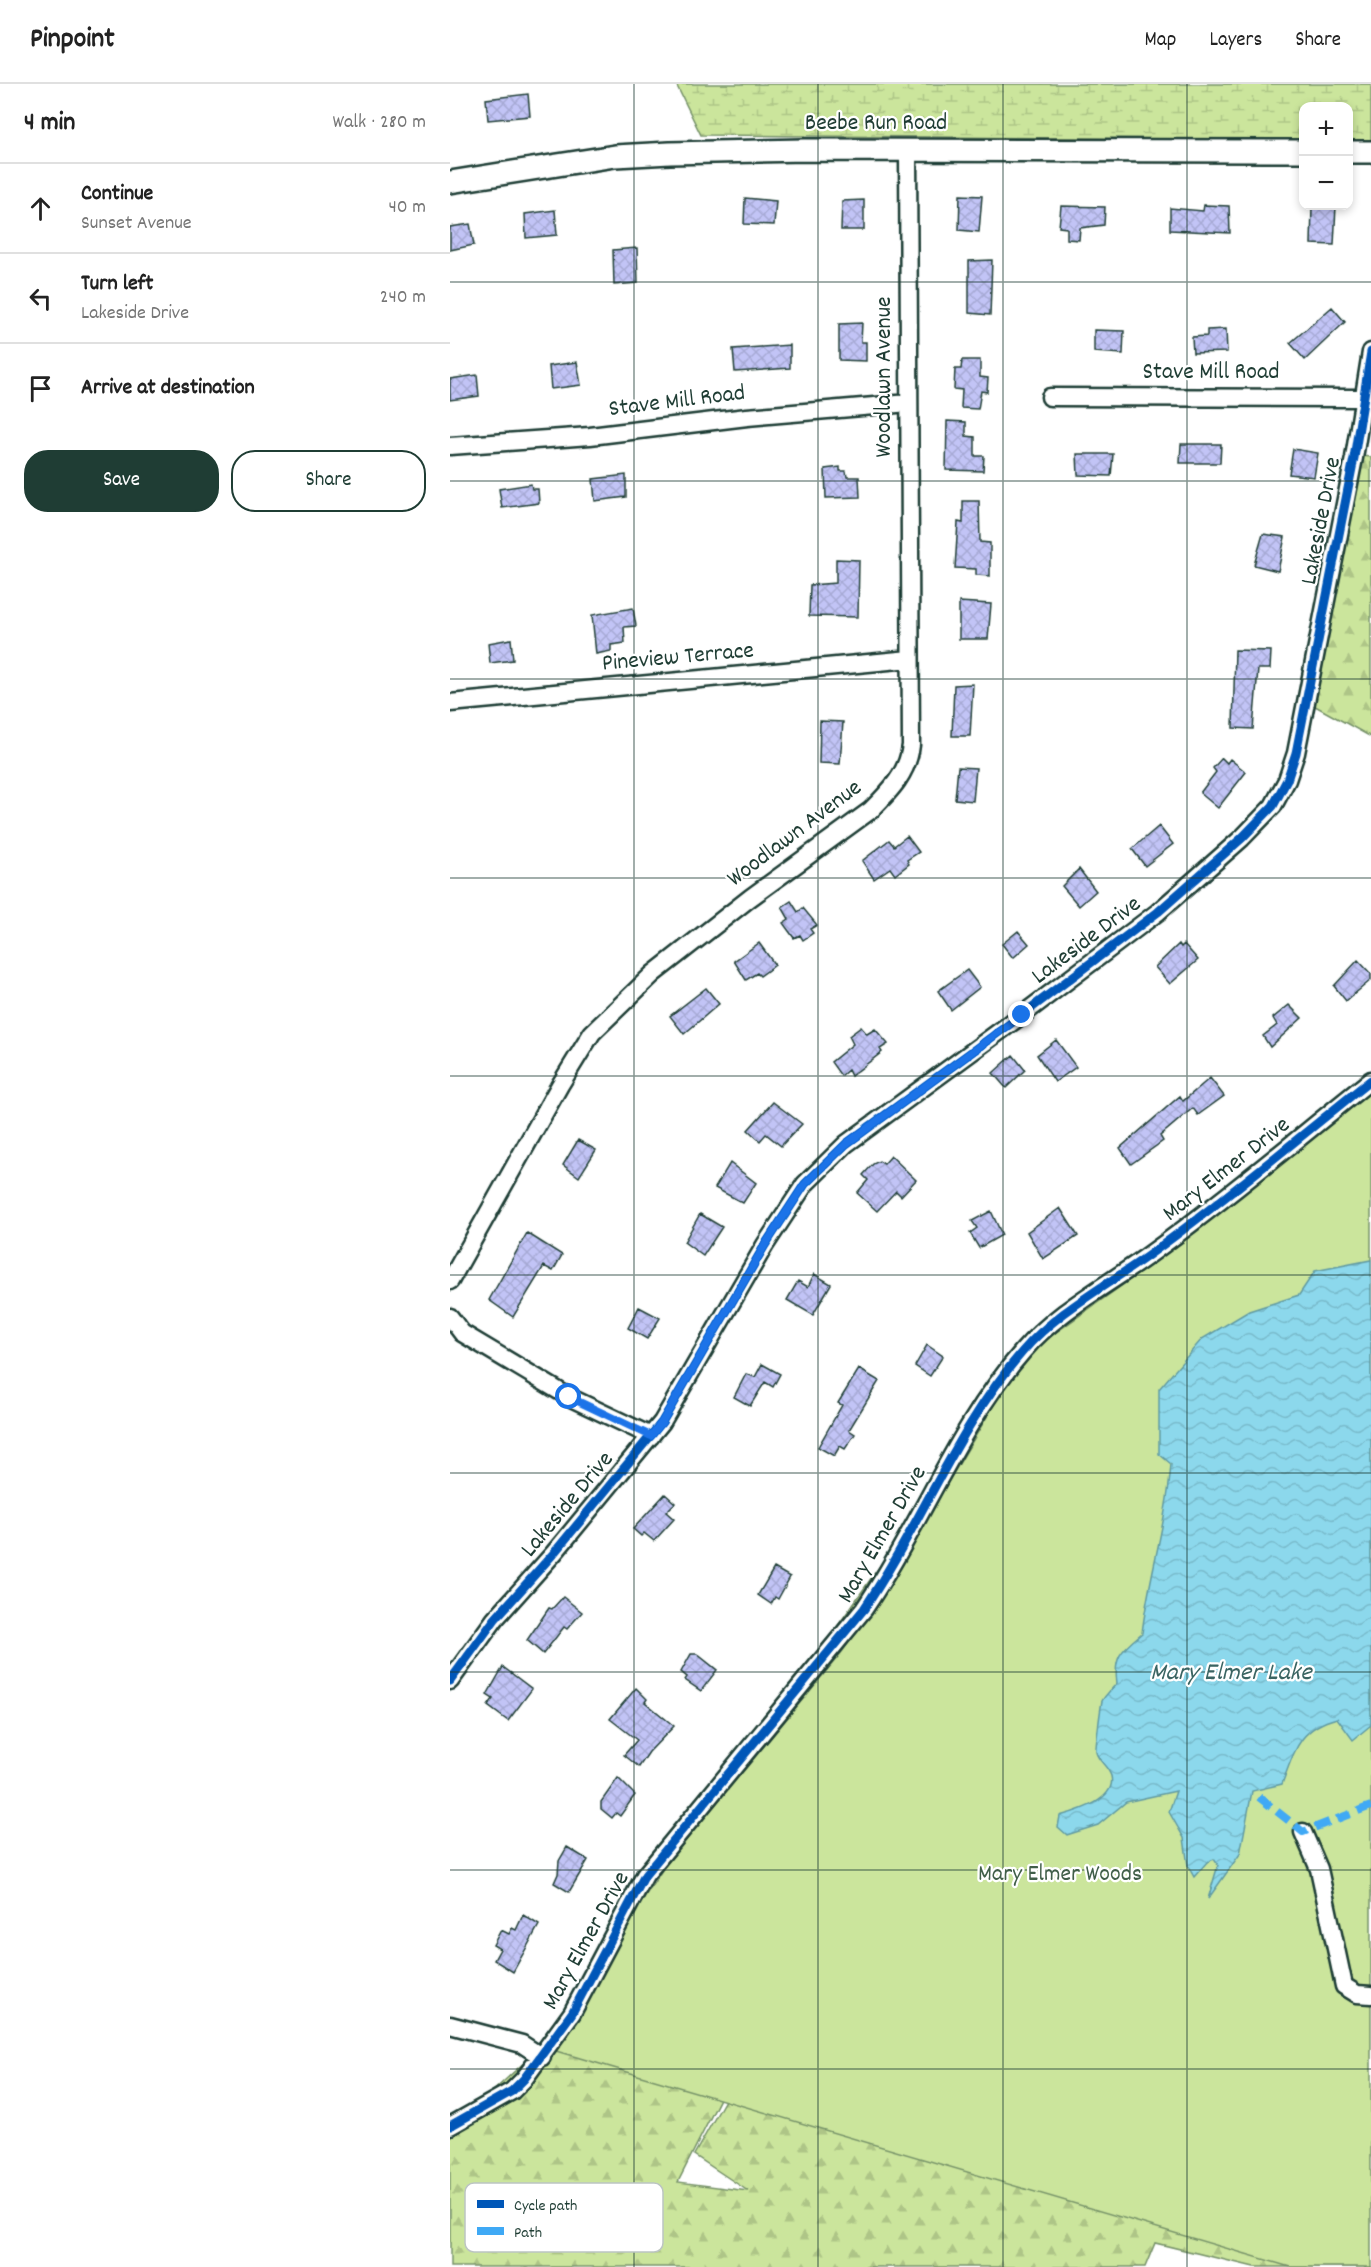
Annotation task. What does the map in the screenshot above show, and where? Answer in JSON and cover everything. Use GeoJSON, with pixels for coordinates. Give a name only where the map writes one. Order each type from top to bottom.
{"type":"FeatureCollection","features":[{"type":"Feature","properties":{"kind":"main road","name":"Beebe Run Road"},"geometry":{"type":"LineString","coordinates":[[450,182],[615,156],[805,150],[1299,152]]}},
{"type":"Feature","properties":{"kind":"main road"},"geometry":{"type":"LineString","coordinates":[[1353,152],[1371,152]]}},
{"type":"Feature","properties":{"kind":"street","name":"Woodlawn Avenue"},"geometry":{"type":"LineString","coordinates":[[450,1281],[560,1085],[592,1033],[653,974],[750,898],[871,810],[898,780],[910,756],[908,150]]}},
{"type":"Feature","properties":{"kind":"street","name":"Lakeside Drive"},"geometry":{"type":"LineString","coordinates":[[450,1681],[495,1619],[554,1553],[662,1422],[786,1209],[822,1166],[888,1112],[1022,1015],[1158,912],[1242,838],[1273,806],[1287,780],[1296,753],[1367,396],[1371,352]]}},
{"type":"Feature","properties":{"kind":"street","name":"Stave Mill Road"},"geometry":{"type":"LineString","coordinates":[[1050,396],[1367,396]]}},
{"type":"Feature","properties":{"kind":"street","name":"Stave Mill Road"},"geometry":{"type":"LineString","coordinates":[[450,446],[590,436],[747,417],[909,403]]}},
{"type":"Feature","properties":{"kind":"street","name":"Pineview Terrace"},"geometry":{"type":"LineString","coordinates":[[450,703],[910,659]]}},
{"type":"Feature","properties":{"kind":"street","name":"Mary Elmer Drive"},"geometry":{"type":"LineString","coordinates":[[450,2126],[512,2091],[542,2057],[583,1995],[645,1875],[864,1609],[889,1572],[966,1429],[991,1390],[1023,1351],[1049,1325],[1154,1252],[1259,1173],[1371,1080]]}},
{"type":"Feature","properties":{"kind":"street"},"geometry":{"type":"LineString","coordinates":[[450,1317],[462,1333],[569,1397],[651,1436]]}},
{"type":"Feature","properties":{"kind":"street"},"geometry":{"type":"LineString","coordinates":[[1303,1832],[1319,1869],[1344,1986],[1357,1994],[1371,1995]]}},
{"type":"Feature","properties":{"kind":"street"},"geometry":{"type":"LineString","coordinates":[[450,2025],[522,2044],[542,2057]]}},
{"type":"Feature","properties":{"kind":"green space"},"geometry":{"type":"Polygon","coordinates":[[[676,84],[1371,84],[1371,140],[1353,140],[1353,102],[1299,102],[1299,140],[701,135],[676,84]]]}},
{"type":"Feature","properties":{"kind":"green space"},"geometry":{"type":"Polygon","coordinates":[[[1352,455],[1371,457],[1371,737],[1308,702],[1352,455]]]}},
{"type":"Feature","properties":{"kind":"green space"},"geometry":{"type":"Polygon","coordinates":[[[1371,1085],[813,1914],[678,2182],[748,2191],[694,2155],[820,1932],[1371,2267],[1254,2267],[1155,2243],[1145,2267],[450,2267],[450,2131],[542,2046],[1041,1337],[1371,1085]]]}},
{"type":"Feature","properties":{"kind":"green space","name":"Mary Elmer Woods"},"geometry":{"type":"Polygon","coordinates":[[[1371,1087],[1371,2267],[1290,2267],[556,2051],[634,1913],[664,1867],[842,1652],[873,1609],[1011,1376],[1044,1341],[1166,1254],[1371,1087]]]}},
{"type":"Feature","properties":{"kind":"water","name":"Mary Elmer Lake"},"geometry":{"type":"Polygon","coordinates":[[[1371,1260],[1371,1725],[1353,1740],[1337,1718],[1324,1722],[1306,1734],[1300,1742],[1282,1784],[1252,1791],[1240,1854],[1208,1899],[1218,1865],[1214,1859],[1207,1862],[1194,1877],[1188,1866],[1184,1838],[1169,1812],[1176,1791],[1126,1802],[1098,1825],[1067,1835],[1058,1827],[1060,1816],[1102,1798],[1108,1792],[1111,1784],[1110,1772],[1096,1752],[1102,1701],[1117,1683],[1116,1666],[1121,1654],[1142,1633],[1169,1485],[1171,1464],[1159,1454],[1159,1389],[1202,1339],[1249,1311],[1299,1295],[1315,1271],[1371,1260]]]}},
{"type":"Feature","properties":{"kind":"building"},"geometry":{"type":"Polygon","coordinates":[[[528,94],[530,116],[488,120],[486,99],[528,94]]]}},
{"type":"Feature","properties":{"kind":"building"},"geometry":{"type":"Polygon","coordinates":[[[960,195],[982,196],[979,232],[959,230],[960,195]]]}},
{"type":"Feature","properties":{"kind":"building"},"geometry":{"type":"Polygon","coordinates":[[[745,198],[776,201],[774,225],[744,224],[745,198]]]}},
{"type":"Feature","properties":{"kind":"building"},"geometry":{"type":"Polygon","coordinates":[[[864,200],[864,230],[841,230],[842,201],[864,200]]]}},
{"type":"Feature","properties":{"kind":"building"},"geometry":{"type":"Polygon","coordinates":[[[1204,205],[1229,206],[1230,233],[1170,230],[1170,208],[1203,211],[1204,205]]]}},
{"type":"Feature","properties":{"kind":"building"},"geometry":{"type":"Polygon","coordinates":[[[1061,206],[1105,207],[1104,225],[1080,228],[1079,240],[1067,239],[1067,228],[1059,227],[1061,206]]]}},
{"type":"Feature","properties":{"kind":"building"},"geometry":{"type":"Polygon","coordinates":[[[555,210],[557,235],[526,238],[525,214],[555,210]]]}},
{"type":"Feature","properties":{"kind":"building"},"geometry":{"type":"Polygon","coordinates":[[[1312,210],[1336,210],[1334,245],[1311,244],[1312,210]]]}},
{"type":"Feature","properties":{"kind":"building"},"geometry":{"type":"Polygon","coordinates":[[[470,224],[474,245],[450,250],[450,227],[470,224]]]}},
{"type":"Feature","properties":{"kind":"building"},"geometry":{"type":"Polygon","coordinates":[[[637,248],[638,283],[614,285],[613,250],[637,248]]]}},
{"type":"Feature","properties":{"kind":"building"},"geometry":{"type":"Polygon","coordinates":[[[992,260],[990,315],[969,313],[969,261],[992,260]]]}},
{"type":"Feature","properties":{"kind":"building"},"geometry":{"type":"Polygon","coordinates":[[[1332,307],[1345,322],[1305,360],[1290,343],[1332,307]]]}},
{"type":"Feature","properties":{"kind":"building"},"geometry":{"type":"Polygon","coordinates":[[[862,323],[861,342],[866,342],[866,361],[839,360],[839,324],[862,323]]]}},
{"type":"Feature","properties":{"kind":"building"},"geometry":{"type":"Polygon","coordinates":[[[1226,329],[1227,352],[1193,353],[1192,337],[1207,336],[1207,330],[1226,329]]]}},
{"type":"Feature","properties":{"kind":"building"},"geometry":{"type":"Polygon","coordinates":[[[1094,330],[1124,331],[1123,354],[1094,352],[1094,330]]]}},
{"type":"Feature","properties":{"kind":"building"},"geometry":{"type":"Polygon","coordinates":[[[790,345],[790,368],[735,372],[733,349],[790,345]]]}},
{"type":"Feature","properties":{"kind":"building"},"geometry":{"type":"Polygon","coordinates":[[[962,360],[980,360],[980,377],[988,378],[987,392],[981,391],[978,409],[961,408],[962,390],[954,389],[955,369],[961,369],[962,360]]]}},
{"type":"Feature","properties":{"kind":"building"},"geometry":{"type":"Polygon","coordinates":[[[577,362],[581,385],[551,389],[549,366],[577,362]]]}},
{"type":"Feature","properties":{"kind":"building"},"geometry":{"type":"Polygon","coordinates":[[[477,375],[479,396],[450,400],[450,379],[477,375]]]}},
{"type":"Feature","properties":{"kind":"building"},"geometry":{"type":"Polygon","coordinates":[[[947,421],[966,422],[966,436],[975,437],[975,456],[984,456],[983,471],[946,470],[947,421]]]}},
{"type":"Feature","properties":{"kind":"building"},"geometry":{"type":"Polygon","coordinates":[[[1181,444],[1221,444],[1220,463],[1180,463],[1181,444]]]}},
{"type":"Feature","properties":{"kind":"building"},"geometry":{"type":"Polygon","coordinates":[[[1293,449],[1318,453],[1314,477],[1289,474],[1293,449]]]}},
{"type":"Feature","properties":{"kind":"building"},"geometry":{"type":"Polygon","coordinates":[[[1077,454],[1113,454],[1111,476],[1078,475],[1077,454]]]}},
{"type":"Feature","properties":{"kind":"building"},"geometry":{"type":"Polygon","coordinates":[[[840,467],[840,471],[846,471],[847,477],[859,477],[860,497],[826,498],[825,469],[840,467]]]}},
{"type":"Feature","properties":{"kind":"building"},"geometry":{"type":"Polygon","coordinates":[[[626,475],[626,497],[595,501],[593,479],[626,475]]]}},
{"type":"Feature","properties":{"kind":"building"},"geometry":{"type":"Polygon","coordinates":[[[531,484],[532,489],[538,489],[539,503],[502,508],[499,489],[531,484]]]}},
{"type":"Feature","properties":{"kind":"building"},"geometry":{"type":"Polygon","coordinates":[[[963,501],[979,501],[980,542],[990,543],[990,576],[976,575],[976,569],[955,568],[958,522],[963,523],[963,501]]]}},
{"type":"Feature","properties":{"kind":"building"},"geometry":{"type":"Polygon","coordinates":[[[1263,534],[1285,537],[1278,571],[1254,565],[1263,534]]]}},
{"type":"Feature","properties":{"kind":"building"},"geometry":{"type":"Polygon","coordinates":[[[836,559],[859,560],[858,617],[809,616],[810,585],[836,583],[836,559]]]}},
{"type":"Feature","properties":{"kind":"building"},"geometry":{"type":"Polygon","coordinates":[[[959,602],[991,604],[988,639],[959,639],[959,602]]]}},
{"type":"Feature","properties":{"kind":"building"},"geometry":{"type":"Polygon","coordinates":[[[633,608],[636,626],[624,627],[625,643],[611,645],[611,651],[596,654],[592,615],[633,608]]]}},
{"type":"Feature","properties":{"kind":"building"},"geometry":{"type":"Polygon","coordinates":[[[511,639],[513,660],[490,663],[488,643],[511,639]]]}},
{"type":"Feature","properties":{"kind":"building"},"geometry":{"type":"Polygon","coordinates":[[[1235,650],[1271,651],[1270,669],[1258,669],[1253,729],[1233,728],[1235,650]]]}},
{"type":"Feature","properties":{"kind":"building"},"geometry":{"type":"Polygon","coordinates":[[[973,684],[970,736],[952,736],[954,685],[973,684]]]}},
{"type":"Feature","properties":{"kind":"building"},"geometry":{"type":"Polygon","coordinates":[[[820,721],[843,722],[840,764],[819,763],[820,721]]]}},
{"type":"Feature","properties":{"kind":"building"},"geometry":{"type":"Polygon","coordinates":[[[1222,758],[1227,763],[1230,759],[1246,772],[1218,808],[1200,793],[1216,772],[1213,768],[1222,758]]]}},
{"type":"Feature","properties":{"kind":"building"},"geometry":{"type":"Polygon","coordinates":[[[958,767],[976,768],[973,801],[955,799],[958,767]]]}},
{"type":"Feature","properties":{"kind":"building"},"geometry":{"type":"Polygon","coordinates":[[[1159,826],[1173,844],[1145,866],[1132,849],[1159,826]]]}},
{"type":"Feature","properties":{"kind":"building"},"geometry":{"type":"Polygon","coordinates":[[[907,836],[919,852],[907,860],[909,864],[895,875],[890,868],[874,879],[862,861],[889,840],[894,846],[907,836]]]}},
{"type":"Feature","properties":{"kind":"building"},"geometry":{"type":"Polygon","coordinates":[[[1079,869],[1096,891],[1079,906],[1062,886],[1079,869]]]}},
{"type":"Feature","properties":{"kind":"building"},"geometry":{"type":"Polygon","coordinates":[[[791,901],[798,912],[803,908],[817,925],[810,929],[813,933],[803,940],[800,935],[794,938],[783,923],[789,919],[782,907],[791,901]]]}},
{"type":"Feature","properties":{"kind":"building"},"geometry":{"type":"Polygon","coordinates":[[[1018,931],[1029,944],[1013,958],[1002,944],[1018,931]]]}},
{"type":"Feature","properties":{"kind":"building"},"geometry":{"type":"Polygon","coordinates":[[[759,943],[775,965],[760,976],[757,973],[746,980],[734,961],[759,943]]]}},
{"type":"Feature","properties":{"kind":"building"},"geometry":{"type":"Polygon","coordinates":[[[1179,944],[1181,947],[1184,944],[1198,960],[1170,984],[1155,967],[1179,944]]]}},
{"type":"Feature","properties":{"kind":"building"},"geometry":{"type":"Polygon","coordinates":[[[1358,960],[1371,974],[1371,980],[1346,1001],[1334,986],[1358,960]]]}},
{"type":"Feature","properties":{"kind":"building"},"geometry":{"type":"Polygon","coordinates":[[[967,970],[980,987],[951,1010],[938,991],[967,970]]]}},
{"type":"Feature","properties":{"kind":"building"},"geometry":{"type":"Polygon","coordinates":[[[706,988],[719,1004],[684,1034],[670,1016],[706,988]]]}},
{"type":"Feature","properties":{"kind":"building"},"geometry":{"type":"Polygon","coordinates":[[[1289,1005],[1302,1018],[1270,1047],[1263,1036],[1277,1025],[1273,1018],[1289,1005]]]}},
{"type":"Feature","properties":{"kind":"building"},"geometry":{"type":"Polygon","coordinates":[[[861,1027],[867,1034],[875,1029],[888,1044],[880,1049],[882,1052],[851,1076],[848,1070],[841,1076],[831,1062],[853,1044],[849,1036],[861,1027]]]}},
{"type":"Feature","properties":{"kind":"building"},"geometry":{"type":"Polygon","coordinates":[[[1056,1040],[1076,1067],[1055,1082],[1037,1055],[1056,1040]]]}},
{"type":"Feature","properties":{"kind":"building"},"geometry":{"type":"Polygon","coordinates":[[[1013,1055],[1025,1070],[1006,1088],[993,1073],[1013,1055]]]}},
{"type":"Feature","properties":{"kind":"building"},"geometry":{"type":"Polygon","coordinates":[[[1210,1078],[1224,1096],[1198,1115],[1193,1108],[1160,1136],[1163,1141],[1131,1164],[1120,1148],[1180,1096],[1183,1101],[1210,1078]]]}},
{"type":"Feature","properties":{"kind":"building"},"geometry":{"type":"Polygon","coordinates":[[[773,1102],[802,1124],[781,1146],[766,1134],[760,1141],[748,1130],[773,1102]]]}},
{"type":"Feature","properties":{"kind":"building"},"geometry":{"type":"Polygon","coordinates":[[[578,1140],[596,1150],[579,1177],[563,1165],[578,1140]]]}},
{"type":"Feature","properties":{"kind":"building"},"geometry":{"type":"Polygon","coordinates":[[[891,1156],[916,1180],[901,1196],[896,1191],[877,1211],[857,1193],[868,1180],[863,1175],[873,1164],[879,1161],[884,1164],[891,1156]]]}},
{"type":"Feature","properties":{"kind":"building"},"geometry":{"type":"Polygon","coordinates":[[[730,1163],[756,1183],[743,1203],[715,1188],[730,1163]]]}},
{"type":"Feature","properties":{"kind":"building"},"geometry":{"type":"Polygon","coordinates":[[[1060,1208],[1078,1236],[1043,1259],[1027,1232],[1060,1208]]]}},
{"type":"Feature","properties":{"kind":"building"},"geometry":{"type":"Polygon","coordinates":[[[991,1211],[1002,1235],[979,1248],[970,1233],[977,1228],[972,1221],[991,1211]]]}},
{"type":"Feature","properties":{"kind":"building"},"geometry":{"type":"Polygon","coordinates":[[[700,1214],[722,1227],[703,1256],[684,1242],[700,1214]]]}},
{"type":"Feature","properties":{"kind":"building"},"geometry":{"type":"Polygon","coordinates":[[[527,1233],[562,1255],[553,1271],[544,1266],[513,1317],[489,1300],[527,1233]]]}},
{"type":"Feature","properties":{"kind":"building"},"geometry":{"type":"Polygon","coordinates":[[[814,1274],[831,1284],[813,1315],[787,1300],[798,1281],[808,1287],[814,1274]]]}},
{"type":"Feature","properties":{"kind":"building"},"geometry":{"type":"Polygon","coordinates":[[[639,1307],[660,1318],[647,1339],[628,1328],[639,1307]]]}},
{"type":"Feature","properties":{"kind":"building"},"geometry":{"type":"Polygon","coordinates":[[[927,1345],[943,1356],[930,1376],[915,1366],[927,1345]]]}},
{"type":"Feature","properties":{"kind":"building"},"geometry":{"type":"Polygon","coordinates":[[[762,1364],[780,1374],[773,1387],[765,1382],[750,1406],[734,1397],[746,1374],[755,1377],[762,1364]]]}},
{"type":"Feature","properties":{"kind":"building"},"geometry":{"type":"Polygon","coordinates":[[[859,1369],[879,1381],[849,1430],[855,1434],[845,1449],[840,1446],[834,1456],[818,1447],[842,1405],[838,1403],[859,1369]]]}},
{"type":"Feature","properties":{"kind":"building"},"geometry":{"type":"Polygon","coordinates":[[[665,1494],[675,1503],[666,1512],[674,1519],[654,1541],[644,1533],[641,1536],[633,1529],[665,1494]]]}},
{"type":"Feature","properties":{"kind":"building"},"geometry":{"type":"Polygon","coordinates":[[[774,1568],[790,1577],[778,1599],[775,1597],[771,1604],[758,1595],[774,1568]]]}},
{"type":"Feature","properties":{"kind":"building"},"geometry":{"type":"Polygon","coordinates":[[[563,1597],[582,1612],[567,1629],[564,1627],[543,1654],[527,1640],[549,1608],[552,1609],[563,1597]]]}},
{"type":"Feature","properties":{"kind":"building"},"geometry":{"type":"Polygon","coordinates":[[[691,1654],[697,1654],[717,1670],[701,1691],[685,1680],[687,1677],[681,1672],[691,1654]]]}},
{"type":"Feature","properties":{"kind":"building"},"geometry":{"type":"Polygon","coordinates":[[[503,1667],[532,1689],[508,1721],[488,1706],[493,1699],[487,1695],[503,1667]]]}},
{"type":"Feature","properties":{"kind":"building"},"geometry":{"type":"Polygon","coordinates":[[[636,1688],[647,1699],[645,1702],[674,1726],[649,1752],[639,1767],[624,1755],[637,1740],[610,1719],[636,1688]]]}},
{"type":"Feature","properties":{"kind":"building"},"geometry":{"type":"Polygon","coordinates":[[[618,1778],[635,1795],[620,1816],[616,1813],[612,1818],[601,1809],[601,1802],[618,1778]]]}},
{"type":"Feature","properties":{"kind":"building"},"geometry":{"type":"Polygon","coordinates":[[[567,1847],[588,1860],[569,1892],[554,1883],[558,1874],[559,1861],[567,1847]]]}},
{"type":"Feature","properties":{"kind":"building"},"geometry":{"type":"Polygon","coordinates":[[[523,1915],[539,1925],[513,1972],[494,1960],[500,1949],[493,1945],[501,1930],[509,1934],[512,1928],[516,1930],[523,1915]]]}},
{"type":"Feature","properties":{"kind":"marked path"},"geometry":{"type":"LineString","coordinates":[[1259,1797],[1303,1832],[1371,1806]]}},
{"type":"Feature","properties":{"kind":"cycle path"},"geometry":{"type":"LineString","coordinates":[[450,1681],[495,1619],[554,1553],[662,1422],[765,1245],[805,1184],[846,1144],[1158,912],[1242,838],[1273,806],[1287,780],[1296,753],[1354,458],[1371,352]]}},
{"type":"Feature","properties":{"kind":"cycle path"},"geometry":{"type":"LineString","coordinates":[[450,2126],[512,2091],[524,2079],[572,2013],[645,1875],[864,1609],[958,1444],[999,1381],[1023,1351],[1068,1310],[1137,1264],[1181,1231],[1371,1080]]}},
{"type":"Feature","properties":{"kind":"route"},"geometry":{"type":"LineString","coordinates":[[569,1397],[651,1436],[662,1422],[786,1209],[805,1184],[846,1144],[1022,1015]]}}]}
